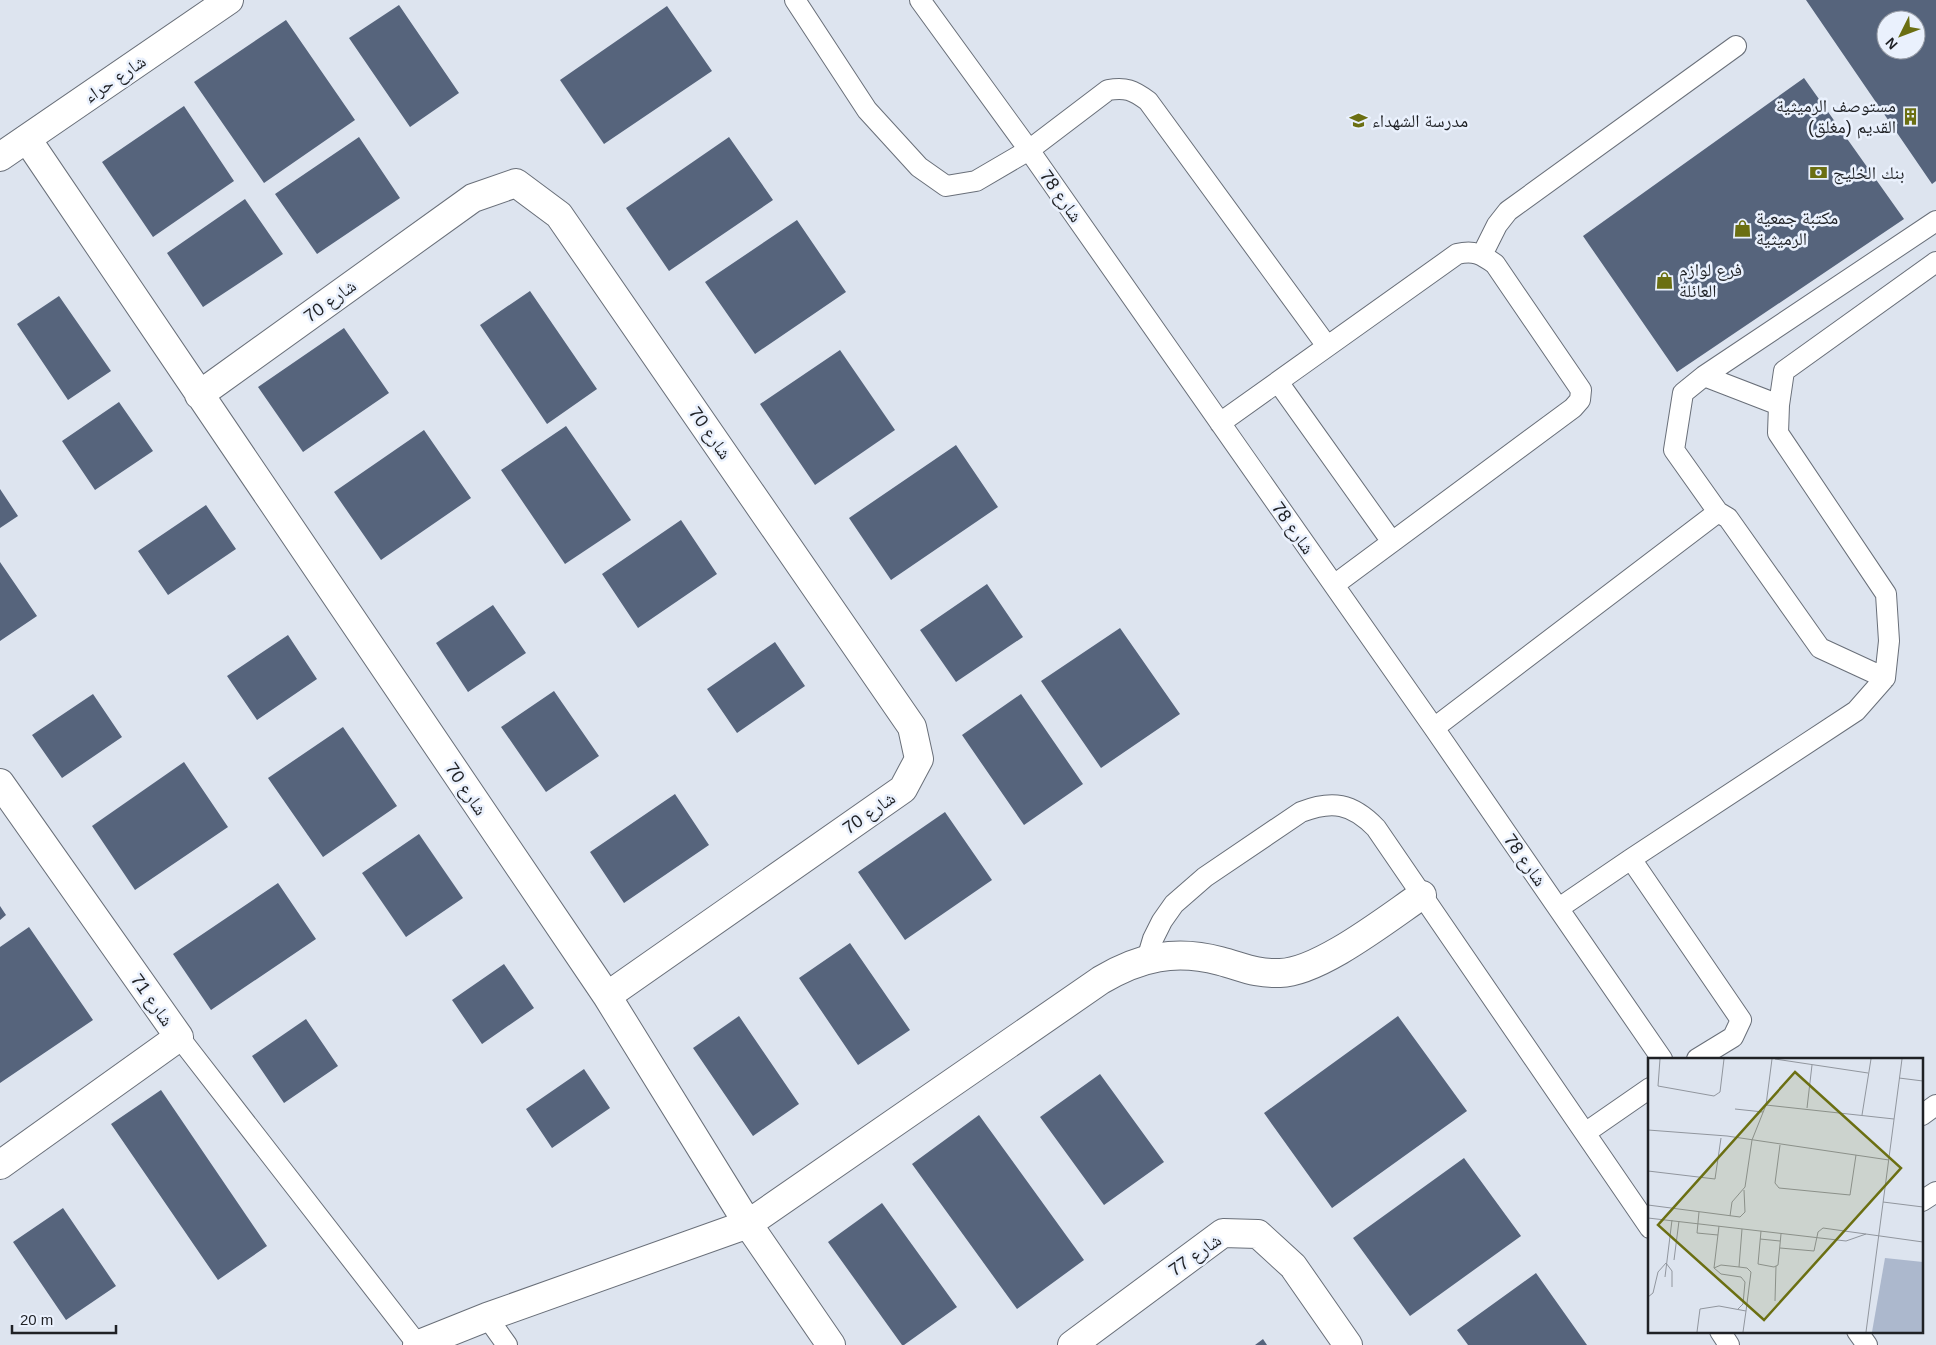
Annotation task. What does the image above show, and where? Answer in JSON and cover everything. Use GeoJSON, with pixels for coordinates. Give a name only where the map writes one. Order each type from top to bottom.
{"type":"FeatureCollection","features":[{"type":"Feature","properties":{"kind":"street","name":"شارع حراء"},"geometry":{"type":"LineString","coordinates":[[0,157],[229,0]]}},
{"type":"Feature","properties":{"kind":"street","name":"شارع 70"},"geometry":{"type":"LineString","coordinates":[[27,139],[199,395],[606,996],[904,789],[919,759],[912,727],[559,214],[516,183],[474,198],[199,395]]}},
{"type":"Feature","properties":{"kind":"street","name":"شارع 71"},"geometry":{"type":"LineString","coordinates":[[0,783],[178,1037],[0,1165]]}},
{"type":"Feature","properties":{"kind":"street"},"geometry":{"type":"LineString","coordinates":[[418,1345],[487,1317],[748,1224],[1100,980],[1123,967],[1146,959],[1172,955],[1198,955],[1222,961],[1251,972],[1281,974],[1310,967],[1337,952],[1422,895]]}},
{"type":"Feature","properties":{"kind":"street"},"geometry":{"type":"LineString","coordinates":[[606,996],[748,1224],[831,1345]]}},
{"type":"Feature","properties":{"kind":"street","name":"شارع 77"},"geometry":{"type":"LineString","coordinates":[[1072,1345],[1223,1233],[1258,1234],[1293,1266],[1348,1345]]}},
{"type":"Feature","properties":{"kind":"lane"},"geometry":{"type":"LineString","coordinates":[[795,0],[868,110],[919,167],[946,186],[976,181],[1029,150],[1108,90],[1122,88],[1136,92],[1148,101],[1327,346]]}},
{"type":"Feature","properties":{"kind":"lane","name":"شارع 78"},"geometry":{"type":"LineString","coordinates":[[920,0],[1029,150],[1334,585],[1661,1058]]}},
{"type":"Feature","properties":{"kind":"lane"},"geometry":{"type":"LineString","coordinates":[[1482,255],[1497,225],[1508,211],[1736,46]]}},
{"type":"Feature","properties":{"kind":"lane"},"geometry":{"type":"LineString","coordinates":[[1885,678],[1820,648],[1728,518],[1718,512],[1674,450],[1683,393],[1704,376],[1936,220]]}},
{"type":"Feature","properties":{"kind":"lane"},"geometry":{"type":"LineString","coordinates":[[1220,423],[1457,254],[1469,251],[1482,255],[1495,264],[1581,390],[1580,400],[1573,408],[1334,585]]}},
{"type":"Feature","properties":{"kind":"lane"},"geometry":{"type":"LineString","coordinates":[[1559,908],[1856,711],[1885,678],[1889,641],[1886,594],[1778,433],[1779,405],[1784,371],[1936,262]]}},
{"type":"Feature","properties":{"kind":"lane"},"geometry":{"type":"LineString","coordinates":[[1704,376],[1779,405]]}},
{"type":"Feature","properties":{"kind":"lane"},"geometry":{"type":"LineString","coordinates":[[1278,382],[1392,542]]}},
{"type":"Feature","properties":{"kind":"lane"},"geometry":{"type":"LineString","coordinates":[[1434,728],[1718,512]]}},
{"type":"Feature","properties":{"kind":"lane"},"geometry":{"type":"LineString","coordinates":[[1146,959],[1162,921],[1174,904],[1205,877],[1301,812],[1317,806],[1334,804],[1350,808],[1364,816],[1376,828],[1648,1225]]}},
{"type":"Feature","properties":{"kind":"lane"},"geometry":{"type":"LineString","coordinates":[[1631,859],[1741,1020],[1733,1037],[1699,1058]]}},
{"type":"Feature","properties":{"kind":"lane"},"geometry":{"type":"LineString","coordinates":[[178,1037],[418,1345]]}},
{"type":"Feature","properties":{"kind":"lane"},"geometry":{"type":"LineString","coordinates":[[1585,1133],[1648,1089]]}},
{"type":"Feature","properties":{"kind":"lane"},"geometry":{"type":"LineString","coordinates":[[1924,1113],[1936,1105]]}},
{"type":"Feature","properties":{"kind":"lane"},"geometry":{"type":"LineString","coordinates":[[1924,1200],[1936,1192]]}},
{"type":"Feature","properties":{"kind":"lane"},"geometry":{"type":"LineString","coordinates":[[487,1317],[507,1345]]}},
{"type":"Feature","properties":{"kind":"lane"},"geometry":{"type":"LineString","coordinates":[[1721,1332],[1729,1345]]}},
{"type":"Feature","properties":{"kind":"lane"},"geometry":{"type":"LineString","coordinates":[[1858,1332],[1867,1345]]}},
{"type":"Feature","properties":{"kind":"building","name":"مستوصف الرميثية القديم (مغلق)"},"geometry":{"type":"Polygon","coordinates":[[[1806,0],[1936,0],[1936,181],[1932,184],[1806,0]]]}},
{"type":"Feature","properties":{"kind":"building"},"geometry":{"type":"Polygon","coordinates":[[[399,5],[459,93],[410,127],[349,38],[399,5]]]}},
{"type":"Feature","properties":{"kind":"building"},"geometry":{"type":"Polygon","coordinates":[[[667,6],[712,71],[604,144],[560,80],[667,6]]]}},
{"type":"Feature","properties":{"kind":"building"},"geometry":{"type":"Polygon","coordinates":[[[286,20],[355,120],[264,183],[194,82],[286,20]]]}},
{"type":"Feature","properties":{"kind":"building"},"geometry":{"type":"Polygon","coordinates":[[[1804,78],[1904,219],[1677,372],[1583,236],[1804,78]]]}},
{"type":"Feature","properties":{"kind":"building"},"geometry":{"type":"Polygon","coordinates":[[[184,106],[234,181],[153,237],[102,162],[184,106]]]}},
{"type":"Feature","properties":{"kind":"building"},"geometry":{"type":"Polygon","coordinates":[[[359,137],[400,198],[317,254],[275,194],[359,137]]]}},
{"type":"Feature","properties":{"kind":"building"},"geometry":{"type":"Polygon","coordinates":[[[729,137],[773,200],[669,271],[626,208],[729,137]]]}},
{"type":"Feature","properties":{"kind":"building"},"geometry":{"type":"Polygon","coordinates":[[[245,199],[283,254],[203,307],[167,253],[245,199]]]}},
{"type":"Feature","properties":{"kind":"building"},"geometry":{"type":"Polygon","coordinates":[[[797,220],[846,292],[755,354],[705,282],[797,220]]]}},
{"type":"Feature","properties":{"kind":"building"},"geometry":{"type":"Polygon","coordinates":[[[530,291],[597,389],[547,424],[480,325],[530,291]]]}},
{"type":"Feature","properties":{"kind":"building"},"geometry":{"type":"Polygon","coordinates":[[[59,296],[111,371],[68,400],[17,324],[59,296]]]}},
{"type":"Feature","properties":{"kind":"building"},"geometry":{"type":"Polygon","coordinates":[[[344,328],[389,393],[303,452],[258,387],[344,328]]]}},
{"type":"Feature","properties":{"kind":"building"},"geometry":{"type":"Polygon","coordinates":[[[840,350],[895,430],[815,485],[760,404],[840,350]]]}},
{"type":"Feature","properties":{"kind":"building"},"geometry":{"type":"Polygon","coordinates":[[[119,402],[153,451],[95,490],[62,441],[119,402]]]}},
{"type":"Feature","properties":{"kind":"building"},"geometry":{"type":"Polygon","coordinates":[[[566,426],[631,520],[565,564],[501,470],[566,426]]]}},
{"type":"Feature","properties":{"kind":"building"},"geometry":{"type":"Polygon","coordinates":[[[424,430],[471,498],[381,560],[334,492],[424,430]]]}},
{"type":"Feature","properties":{"kind":"building"},"geometry":{"type":"Polygon","coordinates":[[[956,445],[998,507],[891,580],[849,518],[956,445]]]}},
{"type":"Feature","properties":{"kind":"building"},"geometry":{"type":"Polygon","coordinates":[[[0,489],[18,516],[0,528],[0,489]]]}},
{"type":"Feature","properties":{"kind":"building"},"geometry":{"type":"Polygon","coordinates":[[[206,505],[236,549],[168,595],[138,551],[206,505]]]}},
{"type":"Feature","properties":{"kind":"building"},"geometry":{"type":"Polygon","coordinates":[[[681,520],[717,574],[638,628],[602,574],[681,520]]]}},
{"type":"Feature","properties":{"kind":"building"},"geometry":{"type":"Polygon","coordinates":[[[0,562],[37,616],[0,641],[0,562]]]}},
{"type":"Feature","properties":{"kind":"building"},"geometry":{"type":"Polygon","coordinates":[[[987,584],[1023,637],[956,682],[920,630],[987,584]]]}},
{"type":"Feature","properties":{"kind":"building"},"geometry":{"type":"Polygon","coordinates":[[[493,605],[526,653],[468,692],[436,643],[493,605]]]}},
{"type":"Feature","properties":{"kind":"building"},"geometry":{"type":"Polygon","coordinates":[[[1120,628],[1180,714],[1101,768],[1041,681],[1120,628]]]}},
{"type":"Feature","properties":{"kind":"building"},"geometry":{"type":"Polygon","coordinates":[[[288,635],[317,679],[257,720],[227,676],[288,635]]]}},
{"type":"Feature","properties":{"kind":"building"},"geometry":{"type":"Polygon","coordinates":[[[775,642],[805,686],[737,733],[707,689],[775,642]]]}},
{"type":"Feature","properties":{"kind":"building"},"geometry":{"type":"Polygon","coordinates":[[[554,691],[599,756],[546,792],[501,727],[554,691]]]}},
{"type":"Feature","properties":{"kind":"building"},"geometry":{"type":"Polygon","coordinates":[[[93,694],[122,737],[62,778],[32,735],[93,694]]]}},
{"type":"Feature","properties":{"kind":"building"},"geometry":{"type":"Polygon","coordinates":[[[1021,694],[1083,784],[1024,825],[962,735],[1021,694]]]}},
{"type":"Feature","properties":{"kind":"building"},"geometry":{"type":"Polygon","coordinates":[[[343,727],[397,806],[323,857],[268,778],[343,727]]]}},
{"type":"Feature","properties":{"kind":"building"},"geometry":{"type":"Polygon","coordinates":[[[184,762],[228,827],[135,890],[92,826],[184,762]]]}},
{"type":"Feature","properties":{"kind":"building"},"geometry":{"type":"Polygon","coordinates":[[[675,794],[709,845],[624,903],[590,852],[675,794]]]}},
{"type":"Feature","properties":{"kind":"building"},"geometry":{"type":"Polygon","coordinates":[[[945,812],[992,880],[905,940],[858,872],[945,812]]]}},
{"type":"Feature","properties":{"kind":"building"},"geometry":{"type":"Polygon","coordinates":[[[419,834],[463,898],[406,937],[362,873],[419,834]]]}},
{"type":"Feature","properties":{"kind":"building"},"geometry":{"type":"Polygon","coordinates":[[[278,883],[316,939],[211,1010],[173,954],[278,883]]]}},
{"type":"Feature","properties":{"kind":"building"},"geometry":{"type":"Polygon","coordinates":[[[0,906],[6,915],[0,920],[0,906]]]}},
{"type":"Feature","properties":{"kind":"building"},"geometry":{"type":"Polygon","coordinates":[[[29,927],[93,1020],[0,1083],[0,947],[29,927]]]}},
{"type":"Feature","properties":{"kind":"building"},"geometry":{"type":"Polygon","coordinates":[[[850,943],[910,1030],[858,1065],[799,978],[850,943]]]}},
{"type":"Feature","properties":{"kind":"building"},"geometry":{"type":"Polygon","coordinates":[[[504,964],[534,1008],[482,1044],[452,1000],[504,964]]]}},
{"type":"Feature","properties":{"kind":"building"},"geometry":{"type":"Polygon","coordinates":[[[739,1016],[799,1104],[753,1136],[693,1048],[739,1016]]]}},
{"type":"Feature","properties":{"kind":"building"},"geometry":{"type":"Polygon","coordinates":[[[1398,1016],[1467,1111],[1332,1208],[1264,1113],[1398,1016]]]}},
{"type":"Feature","properties":{"kind":"building"},"geometry":{"type":"Polygon","coordinates":[[[306,1019],[338,1066],[284,1103],[252,1056],[306,1019]]]}},
{"type":"Feature","properties":{"kind":"building"},"geometry":{"type":"Polygon","coordinates":[[[584,1069],[610,1108],[552,1148],[526,1109],[584,1069]]]}},
{"type":"Feature","properties":{"kind":"building"},"geometry":{"type":"Polygon","coordinates":[[[1100,1074],[1164,1162],[1104,1205],[1040,1117],[1100,1074]]]}},
{"type":"Feature","properties":{"kind":"building"},"geometry":{"type":"Polygon","coordinates":[[[161,1090],[267,1246],[218,1280],[111,1124],[161,1090]]]}},
{"type":"Feature","properties":{"kind":"building"},"geometry":{"type":"Polygon","coordinates":[[[979,1115],[1084,1260],[1017,1309],[912,1164],[979,1115]]]}},
{"type":"Feature","properties":{"kind":"building"},"geometry":{"type":"Polygon","coordinates":[[[1464,1158],[1521,1236],[1410,1316],[1353,1238],[1464,1158]]]}},
{"type":"Feature","properties":{"kind":"building"},"geometry":{"type":"Polygon","coordinates":[[[882,1203],[957,1307],[904,1345],[902,1345],[828,1242],[882,1203]]]}},
{"type":"Feature","properties":{"kind":"building"},"geometry":{"type":"Polygon","coordinates":[[[63,1208],[116,1286],[66,1320],[13,1242],[63,1208]]]}},
{"type":"Feature","properties":{"kind":"building"},"geometry":{"type":"Polygon","coordinates":[[[1536,1273],[1587,1345],[1468,1345],[1457,1330],[1536,1273]]]}},
{"type":"Feature","properties":{"kind":"building"},"geometry":{"type":"Polygon","coordinates":[[[1263,1339],[1267,1345],[1255,1345],[1263,1339]]]}},
{"type":"Feature","properties":{"kind":"place","name":"مستوصف الرميثية القديم (مغلق)"},"geometry":{"type":"Point","coordinates":[1910,116]}},
{"type":"Feature","properties":{"kind":"place","name":"مدرسة الشهداء"},"geometry":{"type":"Point","coordinates":[1358,121]}},
{"type":"Feature","properties":{"kind":"place","name":"بنك الخليج"},"geometry":{"type":"Point","coordinates":[1819,173]}},
{"type":"Feature","properties":{"kind":"place","name":"مكتبة جمعية الرميثية"},"geometry":{"type":"Point","coordinates":[1742,228]}},
{"type":"Feature","properties":{"kind":"place","name":"فرع لوازم العائلة"},"geometry":{"type":"Point","coordinates":[1665,280]}}]}
